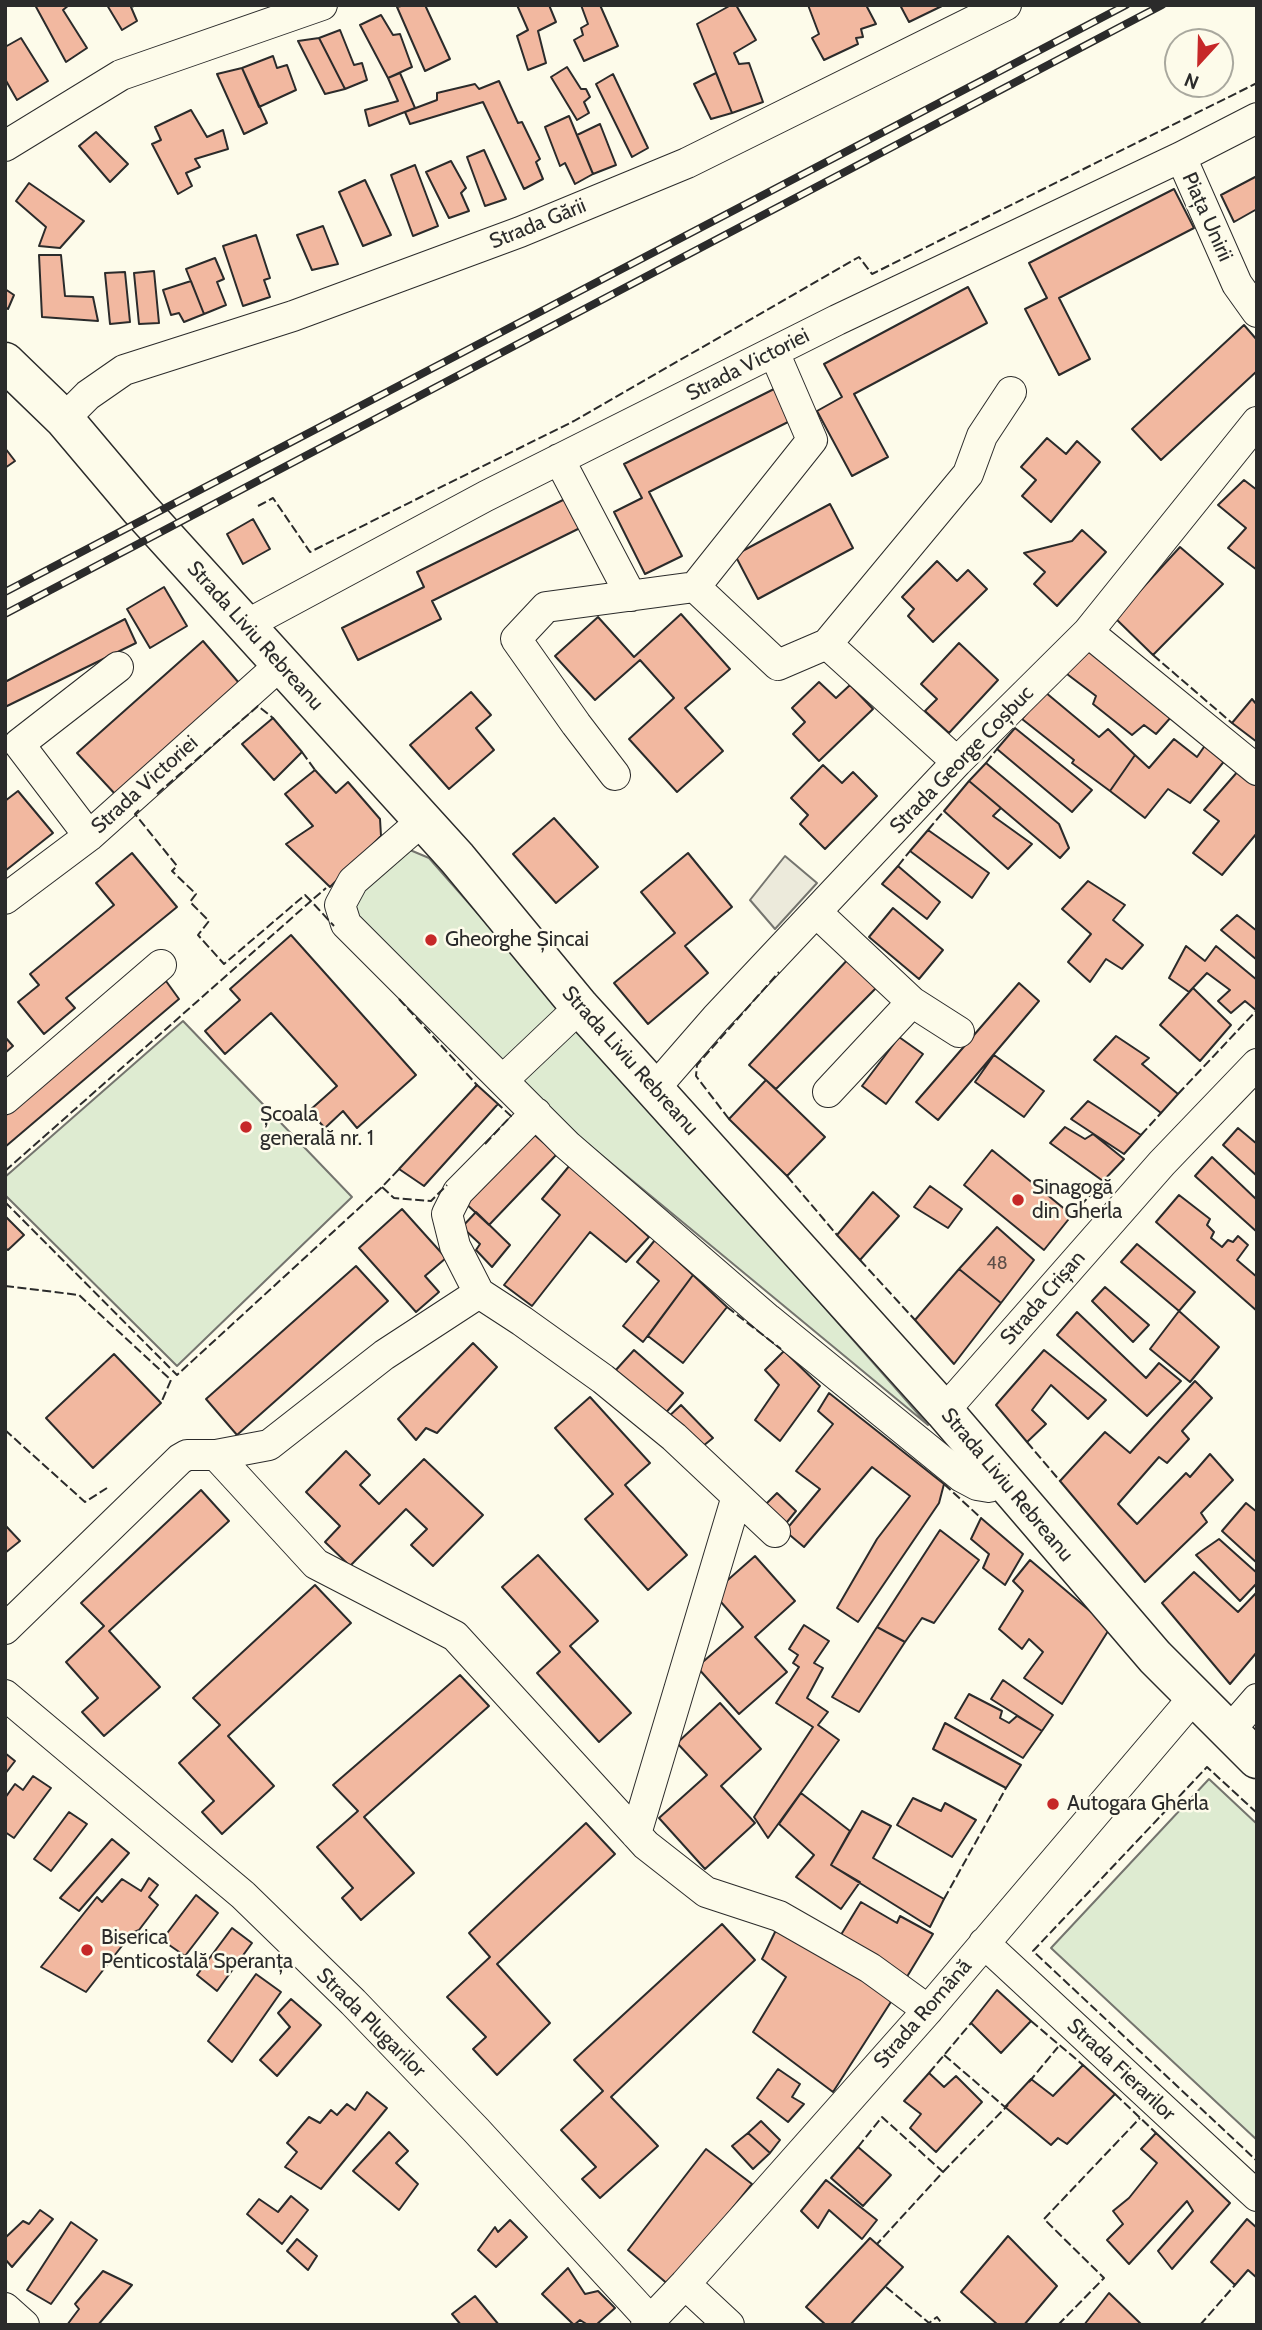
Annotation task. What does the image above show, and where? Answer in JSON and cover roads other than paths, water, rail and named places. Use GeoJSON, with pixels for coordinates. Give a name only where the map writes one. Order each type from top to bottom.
{"type":"FeatureCollection","features":[{"type":"Feature","properties":{"kind":"main road","name":"Strada Liviu Rebreanu"},"geometry":{"type":"LineString","coordinates":[[5,362],[64,419],[140,509],[422,820],[580,1007],[944,1410],[1000,1479],[1155,1657],[1257,1759]]}},
{"type":"Feature","properties":{"kind":"street"},"geometry":{"type":"LineString","coordinates":[[5,146],[121,75],[322,5]]}},
{"type":"Feature","properties":{"kind":"street","name":"Strada Gării"},"geometry":{"type":"LineString","coordinates":[[64,419],[88,395],[124,370],[293,316],[533,227],[687,163],[1006,5]]}},
{"type":"Feature","properties":{"kind":"street","name":"Strada Victoriei"},"geometry":{"type":"LineString","coordinates":[[246,625],[559,459],[774,352],[1181,158],[1257,118]]}},
{"type":"Feature","properties":{"kind":"street","name":"Piața Unirii"},"geometry":{"type":"LineString","coordinates":[[1181,158],[1237,284],[1257,312]]}},
{"type":"Feature","properties":{"kind":"street"},"geometry":{"type":"LineString","coordinates":[[615,775],[516,639],[546,607],[695,587],[812,440],[774,352]]}},
{"type":"Feature","properties":{"kind":"street"},"geometry":{"type":"LineString","coordinates":[[695,587],[778,665],[827,645],[968,474],[982,436],[1012,392]]}},
{"type":"Feature","properties":{"kind":"street","name":"Strada George Coșbuc"},"geometry":{"type":"LineString","coordinates":[[655,1088],[716,1018],[957,761],[1088,632],[1257,422]]}},
{"type":"Feature","properties":{"kind":"street"},"geometry":{"type":"LineString","coordinates":[[559,459],[631,596]]}},
{"type":"Feature","properties":{"kind":"street"},"geometry":{"type":"LineString","coordinates":[[1088,632],[1257,770]]}},
{"type":"Feature","properties":{"kind":"street"},"geometry":{"type":"LineString","coordinates":[[827,645],[957,761]]}},
{"type":"Feature","properties":{"kind":"street","name":"Strada Victoriei"},"geometry":{"type":"LineString","coordinates":[[5,899],[89,836],[280,665]]}},
{"type":"Feature","properties":{"kind":"street"},"geometry":{"type":"LineString","coordinates":[[89,836],[19,744],[118,667]]}},
{"type":"Feature","properties":{"kind":"street"},"geometry":{"type":"LineString","coordinates":[[422,820],[353,881],[340,905],[346,925],[567,1144],[768,1319],[962,1477],[989,1488],[1000,1479]]}},
{"type":"Feature","properties":{"kind":"street"},"geometry":{"type":"LineString","coordinates":[[816,912],[912,1002],[959,1032]]}},
{"type":"Feature","properties":{"kind":"street"},"geometry":{"type":"LineString","coordinates":[[5,1099],[161,965]]}},
{"type":"Feature","properties":{"kind":"street"},"geometry":{"type":"LineString","coordinates":[[828,1092],[912,1002]]}},
{"type":"Feature","properties":{"kind":"street"},"geometry":{"type":"LineString","coordinates":[[503,1080],[580,1007]]}},
{"type":"Feature","properties":{"kind":"street","name":"Strada Crișan"},"geometry":{"type":"LineString","coordinates":[[944,1410],[1162,1163],[1257,1064]]}},
{"type":"Feature","properties":{"kind":"street"},"geometry":{"type":"LineString","coordinates":[[536,1113],[458,1192],[447,1214],[455,1246],[480,1293],[603,1379],[674,1437],[775,1532]]}},
{"type":"Feature","properties":{"kind":"street"},"geometry":{"type":"LineString","coordinates":[[5,1629],[180,1459],[187,1455],[216,1455],[270,1444],[384,1355],[480,1293]]}},
{"type":"Feature","properties":{"kind":"street"},"geometry":{"type":"LineString","coordinates":[[216,1455],[316,1564],[455,1636],[646,1845],[706,1892],[779,1916],[870,1968],[928,2010]]}},
{"type":"Feature","properties":{"kind":"street"},"geometry":{"type":"LineString","coordinates":[[636,1834],[737,1496]]}},
{"type":"Feature","properties":{"kind":"street","name":"Strada Plugarilor"},"geometry":{"type":"LineString","coordinates":[[5,1695],[243,1895],[481,2136],[648,2323]]}},
{"type":"Feature","properties":{"kind":"street","name":"Strada Română"},"geometry":{"type":"LineString","coordinates":[[648,2323],[928,2010],[1194,1697]]}},
{"type":"Feature","properties":{"kind":"street"},"geometry":{"type":"LineString","coordinates":[[1230,1730],[1257,1699]]}},
{"type":"Feature","properties":{"kind":"street","name":"Strada Fierarilor"},"geometry":{"type":"LineString","coordinates":[[984,1943],[1257,2196]]}},
{"type":"Feature","properties":{"kind":"street"},"geometry":{"type":"LineString","coordinates":[[685,2284],[729,2325]]}},
{"type":"Feature","properties":{"kind":"street"},"geometry":{"type":"LineString","coordinates":[[5,2308],[24,2325]]}},
{"type":"Feature","properties":{"kind":"railway"},"geometry":{"type":"LineString","coordinates":[[5,592],[1126,5]]}},
{"type":"Feature","properties":{"kind":"railway"},"geometry":{"type":"LineString","coordinates":[[5,614],[1162,5]]}},
{"type":"Feature","properties":{"kind":"place","name":"Gheorghe Șincai"},"geometry":{"type":"Point","coordinates":[431,940]}},
{"type":"Feature","properties":{"kind":"place","name":"Școala generală nr. 1"},"geometry":{"type":"Point","coordinates":[246,1127]}},
{"type":"Feature","properties":{"kind":"place","name":"Sinagogă din Gherla"},"geometry":{"type":"Point","coordinates":[1018,1200]}},
{"type":"Feature","properties":{"kind":"place","name":"Autogara Gherla"},"geometry":{"type":"Point","coordinates":[1053,1804]}},
{"type":"Feature","properties":{"kind":"place","name":"Biserica Penticostală Speranța"},"geometry":{"type":"Point","coordinates":[87,1950]}}]}
